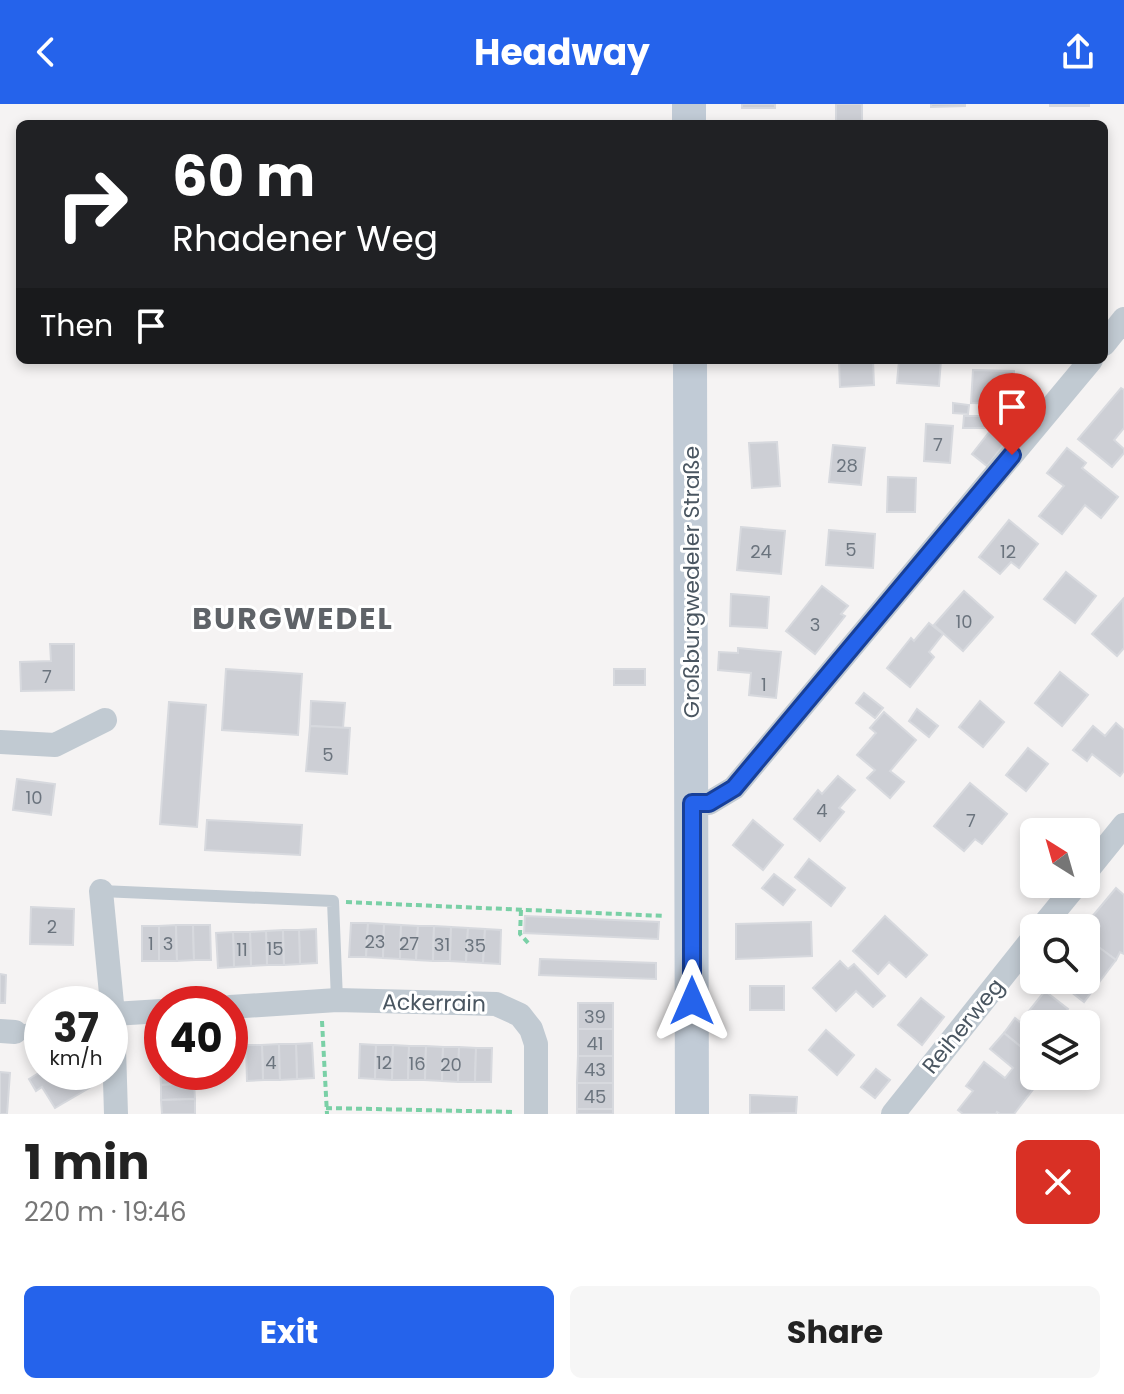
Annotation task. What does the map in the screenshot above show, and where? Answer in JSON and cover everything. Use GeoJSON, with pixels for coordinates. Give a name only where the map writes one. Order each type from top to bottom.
{"type":"FeatureCollection","features":[{"type":"Feature","properties":{"kind":"street"},"geometry":{"type":"LineString","coordinates":[[1108,339],[1124,319]]}},
{"type":"Feature","properties":{"kind":"street","name":"Großburgwedeler Straße"},"geometry":{"type":"LineString","coordinates":[[690,364],[692,1114]]}},
{"type":"Feature","properties":{"kind":"street"},"geometry":{"type":"LineString","coordinates":[[692,803],[709,803],[734,788],[1088,364]]}},
{"type":"Feature","properties":{"kind":"street"},"geometry":{"type":"LineString","coordinates":[[0,742],[55,745],[105,720]]}},
{"type":"Feature","properties":{"kind":"street"},"geometry":{"type":"LineString","coordinates":[[1100,855],[1124,825]]}},
{"type":"Feature","properties":{"kind":"street"},"geometry":{"type":"LineString","coordinates":[[101,891],[109,986]]}},
{"type":"Feature","properties":{"kind":"street"},"geometry":{"type":"LineString","coordinates":[[1052,914],[1066,898]]}},
{"type":"Feature","properties":{"kind":"street","name":"Reiherweg"},"geometry":{"type":"LineString","coordinates":[[893,1114],[1020,955]]}},
{"type":"Feature","properties":{"kind":"street","name":"Ackerrain"},"geometry":{"type":"LineString","coordinates":[[248,1006],[329,1001],[496,1004],[520,1015],[531,1029],[536,1044],[536,1113]]}},
{"type":"Feature","properties":{"kind":"street"},"geometry":{"type":"LineString","coordinates":[[115,1090],[116,1114]]}},
{"type":"Feature","properties":{"kind":"lane"},"geometry":{"type":"LineString","coordinates":[[101,891],[333,901],[329,1001]]}},
{"type":"Feature","properties":{"kind":"path"},"geometry":{"type":"LineString","coordinates":[[333,901],[671,916]]}},
{"type":"Feature","properties":{"kind":"path"},"geometry":{"type":"LineString","coordinates":[[521,910],[520,934],[530,945]]}},
{"type":"Feature","properties":{"kind":"path"},"geometry":{"type":"LineString","coordinates":[[329,1001],[326,1111],[536,1113]]}},
{"type":"Feature","properties":{"kind":"building"},"geometry":{"type":"Polygon","coordinates":[[[742,104],[775,104],[775,108],[742,108],[742,104]]]}},
{"type":"Feature","properties":{"kind":"building"},"geometry":{"type":"Polygon","coordinates":[[[836,104],[862,104],[862,120],[836,120],[836,104]]]}},
{"type":"Feature","properties":{"kind":"building"},"geometry":{"type":"Polygon","coordinates":[[[931,104],[965,104],[965,106],[931,107],[931,104]]]}},
{"type":"Feature","properties":{"kind":"building"},"geometry":{"type":"Polygon","coordinates":[[[1089,104],[1089,106],[1050,106],[1089,104]]]}},
{"type":"Feature","properties":{"kind":"building"},"geometry":{"type":"Polygon","coordinates":[[[839,364],[873,364],[874,385],[840,387],[839,364]]]}},
{"type":"Feature","properties":{"kind":"building"},"geometry":{"type":"Polygon","coordinates":[[[899,364],[941,364],[939,386],[897,383],[899,364]]]}},
{"type":"Feature","properties":{"kind":"building"},"geometry":{"type":"Polygon","coordinates":[[[973,370],[1014,371],[1013,404],[971,403],[973,370]]]}},
{"type":"Feature","properties":{"kind":"building"},"geometry":{"type":"Polygon","coordinates":[[[1121,388],[1124,390],[1124,428],[1114,440],[1124,449],[1124,453],[1112,467],[1078,439],[1121,388]]]}},
{"type":"Feature","properties":{"kind":"building"},"geometry":{"type":"Polygon","coordinates":[[[953,403],[969,405],[968,414],[953,413],[953,403]]]}},
{"type":"Feature","properties":{"kind":"building"},"geometry":{"type":"Polygon","coordinates":[[[964,416],[987,416],[987,428],[963,428],[964,416]]]}},
{"type":"Feature","properties":{"kind":"building"},"geometry":{"type":"Polygon","coordinates":[[[926,424],[953,426],[950,463],[924,461],[926,424]]]}},
{"type":"Feature","properties":{"kind":"building"},"geometry":{"type":"Polygon","coordinates":[[[994,426],[1009,438],[987,466],[972,454],[994,426]]]}},
{"type":"Feature","properties":{"kind":"building"},"geometry":{"type":"Polygon","coordinates":[[[777,442],[780,486],[752,488],[749,443],[777,442]]]}},
{"type":"Feature","properties":{"kind":"building"},"geometry":{"type":"Polygon","coordinates":[[[833,445],[865,448],[861,485],[829,482],[833,445]]]}},
{"type":"Feature","properties":{"kind":"building"},"geometry":{"type":"Polygon","coordinates":[[[1067,448],[1086,463],[1082,468],[1118,497],[1101,518],[1085,505],[1062,534],[1039,516],[1064,486],[1047,473],[1067,448]]]}},
{"type":"Feature","properties":{"kind":"building"},"geometry":{"type":"Polygon","coordinates":[[[888,477],[916,478],[915,512],[887,512],[888,477]]]}},
{"type":"Feature","properties":{"kind":"building"},"geometry":{"type":"Polygon","coordinates":[[[1009,520],[1038,544],[1019,568],[1011,562],[1000,574],[979,557],[1009,520]]]}},
{"type":"Feature","properties":{"kind":"building"},"geometry":{"type":"Polygon","coordinates":[[[741,527],[785,531],[781,574],[737,570],[741,527]]]}},
{"type":"Feature","properties":{"kind":"building"},"geometry":{"type":"Polygon","coordinates":[[[829,530],[875,534],[873,568],[826,565],[829,530]]]}},
{"type":"Feature","properties":{"kind":"building"},"geometry":{"type":"Polygon","coordinates":[[[1066,572],[1096,596],[1075,623],[1044,599],[1066,572]]]}},
{"type":"Feature","properties":{"kind":"building"},"geometry":{"type":"Polygon","coordinates":[[[822,586],[848,606],[841,614],[845,616],[815,654],[786,631],[822,586]]]}},
{"type":"Feature","properties":{"kind":"building"},"geometry":{"type":"Polygon","coordinates":[[[964,591],[993,617],[963,651],[934,625],[964,591]]]}},
{"type":"Feature","properties":{"kind":"building"},"geometry":{"type":"Polygon","coordinates":[[[731,594],[769,597],[767,628],[730,626],[731,594]]]}},
{"type":"Feature","properties":{"kind":"building"},"geometry":{"type":"Polygon","coordinates":[[[1123,599],[1124,648],[1117,656],[1092,634],[1123,599]]]}},
{"type":"Feature","properties":{"kind":"building"},"geometry":{"type":"Polygon","coordinates":[[[929,623],[943,634],[929,652],[934,657],[910,687],[887,668],[911,638],[914,641],[929,623]]]}},
{"type":"Feature","properties":{"kind":"building"},"geometry":{"type":"Polygon","coordinates":[[[50,644],[74,644],[74,690],[21,691],[20,662],[51,661],[50,644]]]}},
{"type":"Feature","properties":{"kind":"building"},"geometry":{"type":"Polygon","coordinates":[[[738,648],[781,652],[776,698],[749,695],[751,673],[718,670],[719,652],[738,653],[738,648]]]}},
{"type":"Feature","properties":{"kind":"building"},"geometry":{"type":"Polygon","coordinates":[[[226,669],[302,674],[298,735],[222,730],[226,669]]]}},
{"type":"Feature","properties":{"kind":"building"},"geometry":{"type":"Polygon","coordinates":[[[614,669],[645,669],[645,685],[614,685],[614,669]]]}},
{"type":"Feature","properties":{"kind":"building"},"geometry":{"type":"Polygon","coordinates":[[[1060,672],[1088,695],[1062,726],[1035,703],[1060,672]]]}},
{"type":"Feature","properties":{"kind":"building"},"geometry":{"type":"Polygon","coordinates":[[[864,693],[883,708],[875,718],[856,703],[864,693]]]}},
{"type":"Feature","properties":{"kind":"building"},"geometry":{"type":"Polygon","coordinates":[[[311,701],[345,703],[343,728],[310,726],[311,701]]]}},
{"type":"Feature","properties":{"kind":"building"},"geometry":{"type":"Polygon","coordinates":[[[980,701],[1004,722],[983,747],[959,727],[980,701]]]}},
{"type":"Feature","properties":{"kind":"building"},"geometry":{"type":"Polygon","coordinates":[[[169,702],[206,705],[197,827],[160,824],[169,702]]]}},
{"type":"Feature","properties":{"kind":"building"},"geometry":{"type":"Polygon","coordinates":[[[917,709],[938,726],[929,737],[909,721],[917,709]]]}},
{"type":"Feature","properties":{"kind":"building"},"geometry":{"type":"Polygon","coordinates":[[[884,712],[916,740],[890,771],[904,782],[890,798],[867,778],[875,770],[857,755],[876,733],[870,728],[884,712]]]}},
{"type":"Feature","properties":{"kind":"building"},"geometry":{"type":"Polygon","coordinates":[[[1116,723],[1124,730],[1124,771],[1120,776],[1092,754],[1087,761],[1073,750],[1093,726],[1105,736],[1116,723]]]}},
{"type":"Feature","properties":{"kind":"building"},"geometry":{"type":"Polygon","coordinates":[[[310,726],[350,728],[347,774],[306,771],[310,726]]]}},
{"type":"Feature","properties":{"kind":"building"},"geometry":{"type":"Polygon","coordinates":[[[1028,748],[1048,764],[1026,791],[1006,775],[1028,748]]]}},
{"type":"Feature","properties":{"kind":"building"},"geometry":{"type":"Polygon","coordinates":[[[838,776],[855,790],[839,808],[844,812],[820,841],[794,819],[818,790],[822,794],[838,776]]]}},
{"type":"Feature","properties":{"kind":"building"},"geometry":{"type":"Polygon","coordinates":[[[17,779],[55,784],[51,815],[13,810],[17,779]]]}},
{"type":"Feature","properties":{"kind":"building"},"geometry":{"type":"Polygon","coordinates":[[[970,783],[1007,814],[982,844],[975,839],[964,851],[934,826],[970,783]]]}},
{"type":"Feature","properties":{"kind":"building"},"geometry":{"type":"Polygon","coordinates":[[[207,820],[302,825],[300,855],[205,850],[207,820]]]}},
{"type":"Feature","properties":{"kind":"building"},"geometry":{"type":"Polygon","coordinates":[[[753,820],[783,845],[763,870],[733,845],[753,820]]]}},
{"type":"Feature","properties":{"kind":"building"},"geometry":{"type":"Polygon","coordinates":[[[809,859],[845,888],[831,906],[795,877],[809,859]]]}},
{"type":"Feature","properties":{"kind":"building"},"geometry":{"type":"Polygon","coordinates":[[[774,874],[795,890],[783,905],[762,888],[774,874]]]}},
{"type":"Feature","properties":{"kind":"building"},"geometry":{"type":"Polygon","coordinates":[[[1116,888],[1124,895],[1124,954],[1120,952],[1116,960],[1100,948],[1100,914],[1094,914],[1116,888]]]}},
{"type":"Feature","properties":{"kind":"building"},"geometry":{"type":"Polygon","coordinates":[[[31,907],[74,909],[73,945],[30,944],[31,907]]]}},
{"type":"Feature","properties":{"kind":"building"},"geometry":{"type":"Polygon","coordinates":[[[525,916],[659,922],[658,939],[524,933],[525,916]]]}},
{"type":"Feature","properties":{"kind":"building"},"geometry":{"type":"Polygon","coordinates":[[[885,916],[927,955],[906,977],[889,962],[878,974],[853,951],[885,916]]]}},
{"type":"Feature","properties":{"kind":"building"},"geometry":{"type":"Polygon","coordinates":[[[811,922],[812,956],[736,959],[736,924],[811,922]]]}},
{"type":"Feature","properties":{"kind":"building"},"geometry":{"type":"Polygon","coordinates":[[[351,923],[368,923],[366,957],[349,957],[351,923]]]}},
{"type":"Feature","properties":{"kind":"building"},"geometry":{"type":"Polygon","coordinates":[[[368,923],[384,924],[383,958],[366,957],[368,923]]]}},
{"type":"Feature","properties":{"kind":"building"},"geometry":{"type":"Polygon","coordinates":[[[384,924],[401,925],[400,959],[383,958],[384,924]]]}},
{"type":"Feature","properties":{"kind":"building"},"geometry":{"type":"Polygon","coordinates":[[[176,925],[177,961],[159,961],[159,926],[176,925]]]}},
{"type":"Feature","properties":{"kind":"building"},"geometry":{"type":"Polygon","coordinates":[[[176,925],[193,925],[194,960],[177,961],[176,925]]]}},
{"type":"Feature","properties":{"kind":"building"},"geometry":{"type":"Polygon","coordinates":[[[193,925],[210,925],[211,960],[194,960],[193,925]]]}},
{"type":"Feature","properties":{"kind":"building"},"geometry":{"type":"Polygon","coordinates":[[[401,925],[418,926],[416,960],[400,959],[401,925]]]}},
{"type":"Feature","properties":{"kind":"building"},"geometry":{"type":"Polygon","coordinates":[[[142,926],[159,926],[159,961],[142,961],[142,926]]]}},
{"type":"Feature","properties":{"kind":"building"},"geometry":{"type":"Polygon","coordinates":[[[418,926],[434,926],[433,961],[416,960],[418,926]]]}},
{"type":"Feature","properties":{"kind":"building"},"geometry":{"type":"Polygon","coordinates":[[[434,926],[451,927],[450,961],[433,961],[434,926]]]}},
{"type":"Feature","properties":{"kind":"building"},"geometry":{"type":"Polygon","coordinates":[[[451,927],[468,928],[466,962],[450,961],[451,927]]]}},
{"type":"Feature","properties":{"kind":"building"},"geometry":{"type":"Polygon","coordinates":[[[468,928],[485,929],[483,963],[466,962],[468,928]]]}},
{"type":"Feature","properties":{"kind":"building"},"geometry":{"type":"Polygon","coordinates":[[[316,929],[317,963],[300,964],[299,930],[316,929]]]}},
{"type":"Feature","properties":{"kind":"building"},"geometry":{"type":"Polygon","coordinates":[[[485,929],[501,930],[500,964],[483,963],[485,929]]]}},
{"type":"Feature","properties":{"kind":"building"},"geometry":{"type":"Polygon","coordinates":[[[283,930],[284,965],[267,965],[266,931],[283,930]]]}},
{"type":"Feature","properties":{"kind":"building"},"geometry":{"type":"Polygon","coordinates":[[[283,930],[299,930],[300,964],[284,965],[283,930]]]}},
{"type":"Feature","properties":{"kind":"building"},"geometry":{"type":"Polygon","coordinates":[[[266,931],[267,965],[251,966],[250,932],[266,931]]]}},
{"type":"Feature","properties":{"kind":"building"},"geometry":{"type":"Polygon","coordinates":[[[233,932],[250,932],[251,966],[234,967],[233,932]]]}},
{"type":"Feature","properties":{"kind":"building"},"geometry":{"type":"Polygon","coordinates":[[[233,932],[234,967],[218,968],[216,933],[233,932]]]}},
{"type":"Feature","properties":{"kind":"building"},"geometry":{"type":"Polygon","coordinates":[[[1100,948],[1116,960],[1100,981],[1100,948]]]}},
{"type":"Feature","properties":{"kind":"building"},"geometry":{"type":"Polygon","coordinates":[[[540,959],[656,963],[656,979],[539,975],[540,959]]]}},
{"type":"Feature","properties":{"kind":"building"},"geometry":{"type":"Polygon","coordinates":[[[840,961],[848,969],[854,964],[885,996],[873,1007],[856,991],[836,1011],[813,988],[840,961]]]}},
{"type":"Feature","properties":{"kind":"building"},"geometry":{"type":"Polygon","coordinates":[[[0,974],[6,975],[5,1003],[0,1003],[0,974]]]}},
{"type":"Feature","properties":{"kind":"building"},"geometry":{"type":"Polygon","coordinates":[[[750,986],[784,986],[784,1010],[750,1010],[750,986]]]}},
{"type":"Feature","properties":{"kind":"building"},"geometry":{"type":"Polygon","coordinates":[[[1043,994],[1049,994],[1068,1009],[1067,1010],[1030,1010],[1043,994]]]}},
{"type":"Feature","properties":{"kind":"building"},"geometry":{"type":"Polygon","coordinates":[[[1074,994],[1090,994],[1084,1002],[1074,994]]]}},
{"type":"Feature","properties":{"kind":"building"},"geometry":{"type":"Polygon","coordinates":[[[921,998],[944,1017],[922,1045],[898,1025],[921,998]]]}},
{"type":"Feature","properties":{"kind":"building"},"geometry":{"type":"Polygon","coordinates":[[[578,1003],[613,1003],[613,1029],[578,1029],[578,1003]]]}},
{"type":"Feature","properties":{"kind":"building"},"geometry":{"type":"Polygon","coordinates":[[[1015,1018],[1020,1022],[1020,1046],[1004,1033],[1015,1018]]]}},
{"type":"Feature","properties":{"kind":"building"},"geometry":{"type":"Polygon","coordinates":[[[578,1029],[613,1029],[613,1056],[578,1056],[578,1029]]]}},
{"type":"Feature","properties":{"kind":"building"},"geometry":{"type":"Polygon","coordinates":[[[826,1030],[854,1055],[837,1075],[809,1050],[826,1030]]]}},
{"type":"Feature","properties":{"kind":"building"},"geometry":{"type":"Polygon","coordinates":[[[1004,1033],[1020,1046],[1020,1090],[1033,1090],[1014,1114],[963,1114],[958,1110],[973,1091],[966,1086],[984,1062],[1005,1078],[1013,1068],[990,1049],[1004,1033]]]}},
{"type":"Feature","properties":{"kind":"building"},"geometry":{"type":"Polygon","coordinates":[[[312,1043],[314,1078],[297,1079],[296,1044],[312,1043]]]}},
{"type":"Feature","properties":{"kind":"building"},"geometry":{"type":"Polygon","coordinates":[[[279,1044],[280,1080],[263,1080],[262,1045],[279,1044]]]}},
{"type":"Feature","properties":{"kind":"building"},"geometry":{"type":"Polygon","coordinates":[[[279,1044],[296,1044],[297,1079],[280,1080],[279,1044]]]}},
{"type":"Feature","properties":{"kind":"building"},"geometry":{"type":"Polygon","coordinates":[[[360,1044],[376,1045],[375,1079],[359,1078],[360,1044]]]}},
{"type":"Feature","properties":{"kind":"building"},"geometry":{"type":"Polygon","coordinates":[[[248,1045],[262,1045],[263,1080],[248,1081],[248,1045]]]}},
{"type":"Feature","properties":{"kind":"building"},"geometry":{"type":"Polygon","coordinates":[[[376,1045],[393,1045],[392,1080],[375,1079],[376,1045]]]}},
{"type":"Feature","properties":{"kind":"building"},"geometry":{"type":"Polygon","coordinates":[[[393,1045],[409,1046],[408,1080],[392,1080],[393,1045]]]}},
{"type":"Feature","properties":{"kind":"building"},"geometry":{"type":"Polygon","coordinates":[[[409,1046],[426,1046],[425,1080],[408,1080],[409,1046]]]}},
{"type":"Feature","properties":{"kind":"building"},"geometry":{"type":"Polygon","coordinates":[[[426,1046],[443,1047],[442,1081],[425,1080],[426,1046]]]}},
{"type":"Feature","properties":{"kind":"building"},"geometry":{"type":"Polygon","coordinates":[[[443,1047],[459,1047],[458,1082],[442,1081],[443,1047]]]}},
{"type":"Feature","properties":{"kind":"building"},"geometry":{"type":"Polygon","coordinates":[[[459,1047],[476,1048],[475,1082],[458,1082],[459,1047]]]}},
{"type":"Feature","properties":{"kind":"building"},"geometry":{"type":"Polygon","coordinates":[[[476,1048],[492,1048],[491,1082],[475,1082],[476,1048]]]}},
{"type":"Feature","properties":{"kind":"building"},"geometry":{"type":"Polygon","coordinates":[[[578,1056],[613,1056],[613,1083],[577,1083],[578,1056]]]}},
{"type":"Feature","properties":{"kind":"building"},"geometry":{"type":"Polygon","coordinates":[[[876,1069],[890,1080],[875,1098],[861,1087],[876,1069]]]}},
{"type":"Feature","properties":{"kind":"building"},"geometry":{"type":"Polygon","coordinates":[[[0,1072],[10,1073],[7,1114],[0,1114],[0,1072]]]}},
{"type":"Feature","properties":{"kind":"building"},"geometry":{"type":"Polygon","coordinates":[[[577,1083],[613,1083],[613,1109],[577,1109],[577,1083]]]}},
{"type":"Feature","properties":{"kind":"building"},"geometry":{"type":"Polygon","coordinates":[[[44,1090],[86,1090],[55,1108],[44,1090]]]}},
{"type":"Feature","properties":{"kind":"building"},"geometry":{"type":"Polygon","coordinates":[[[161,1090],[194,1090],[195,1099],[161,1100],[161,1090]]]}},
{"type":"Feature","properties":{"kind":"building"},"geometry":{"type":"Polygon","coordinates":[[[750,1095],[797,1097],[796,1113],[750,1114],[750,1095]]]}},
{"type":"Feature","properties":{"kind":"building"},"geometry":{"type":"Polygon","coordinates":[[[195,1099],[195,1114],[162,1114],[161,1100],[195,1099]]]}},
{"type":"Feature","properties":{"kind":"building"},"geometry":{"type":"Polygon","coordinates":[[[577,1109],[613,1109],[613,1114],[577,1114],[577,1109]]]}},
{"type":"Feature","properties":{"kind":"district","name":"BURGWEDEL"},"geometry":{"type":"Point","coordinates":[293,618]}},
{"type":"Feature","properties":{"kind":"route"},"geometry":{"type":"LineString","coordinates":[[692,1001],[692,803],[709,803],[734,788],[1012,455]]}}]}
